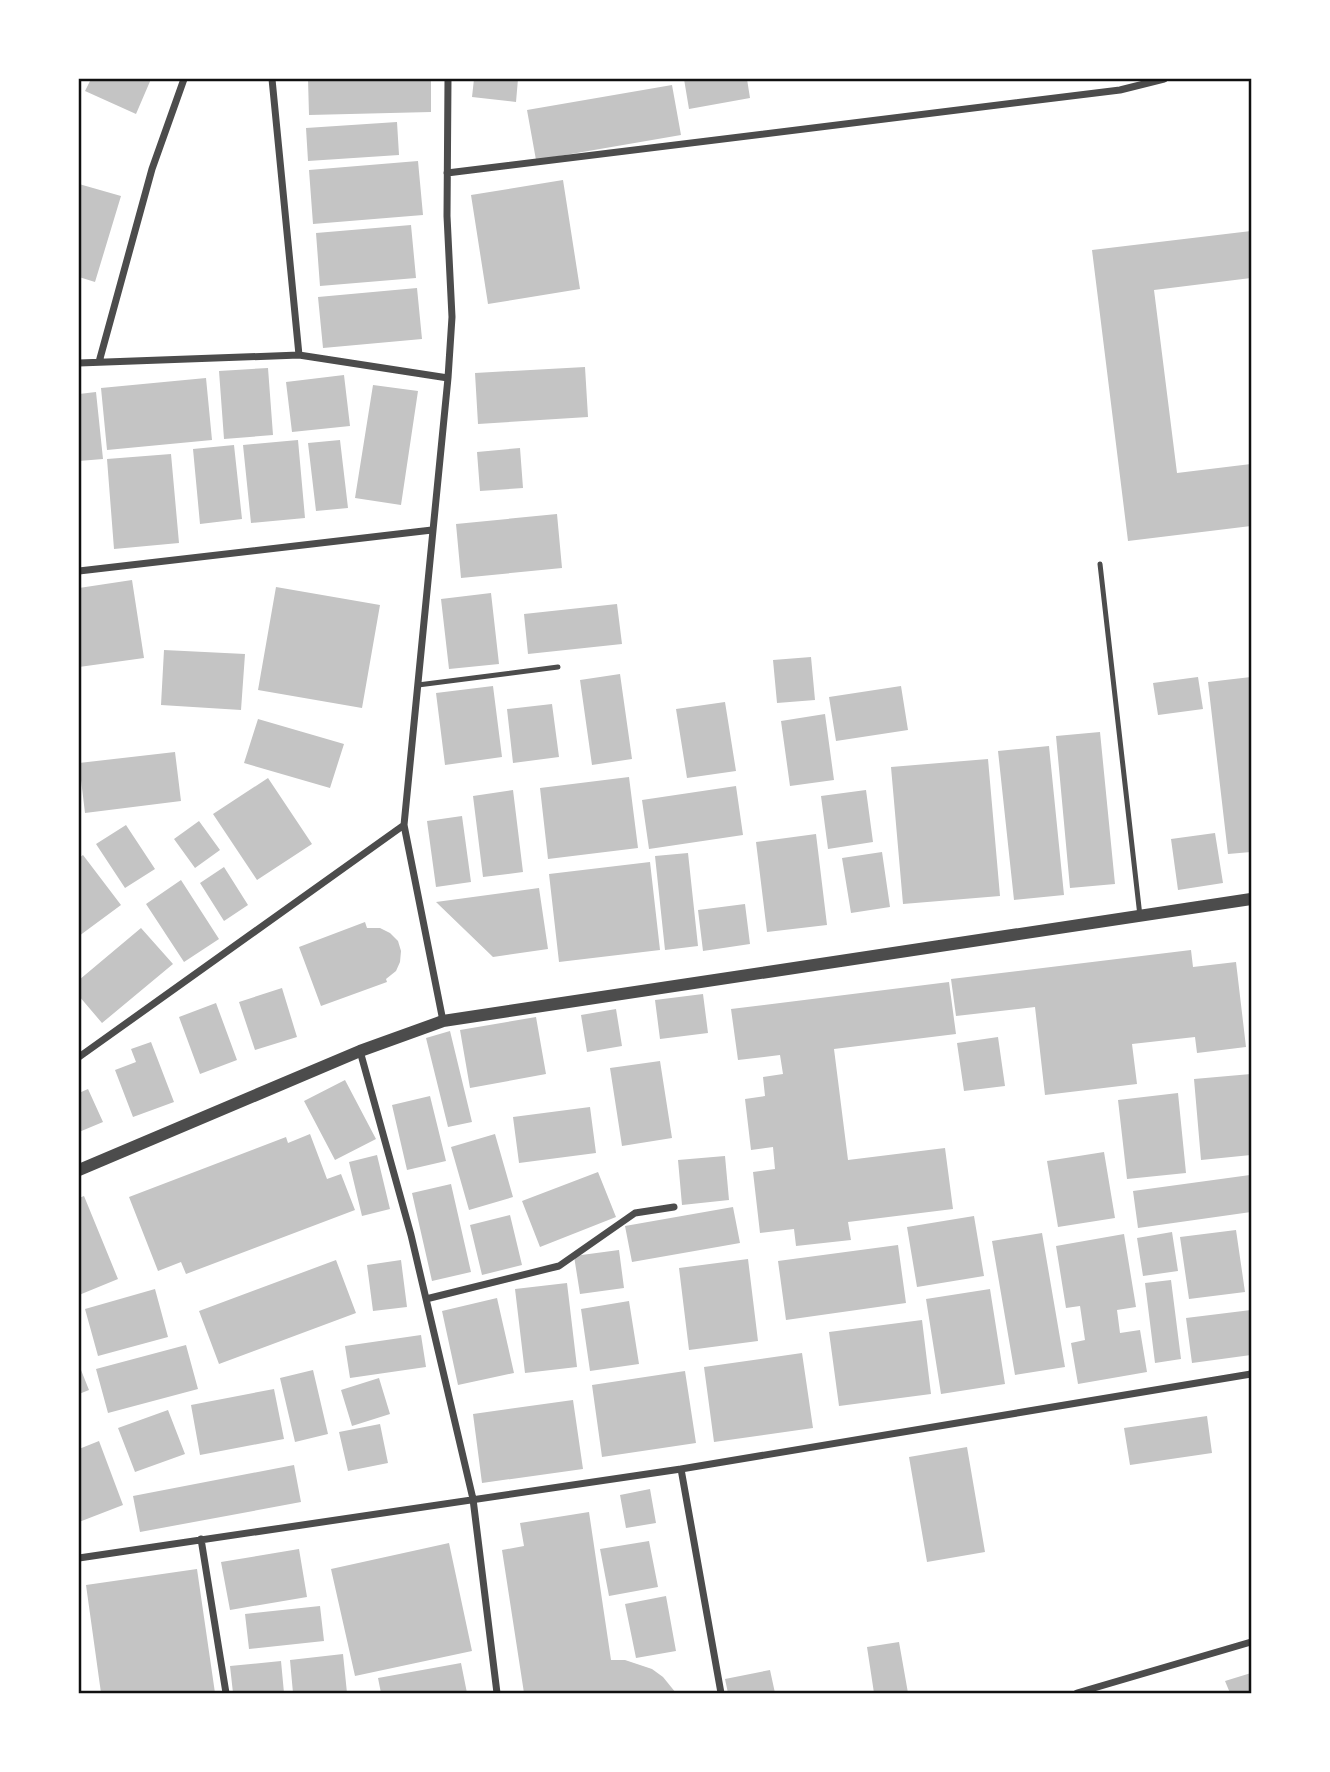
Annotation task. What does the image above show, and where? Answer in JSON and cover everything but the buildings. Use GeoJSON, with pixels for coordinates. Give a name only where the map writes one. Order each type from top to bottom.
{"type":"FeatureCollection","features":[{"type":"Feature","properties":{"kind":"street"},"geometry":{"type":"LineString","coordinates":[[99,362],[152,169],[184,79]]}},
{"type":"Feature","properties":{"kind":"street"},"geometry":{"type":"LineString","coordinates":[[272,79],[299,355]]}},
{"type":"Feature","properties":{"kind":"street"},"geometry":{"type":"LineString","coordinates":[[443,1021],[404,825],[452,317],[447,173],[448,79]]}},
{"type":"Feature","properties":{"kind":"street"},"geometry":{"type":"LineString","coordinates":[[447,173],[1120,90],[1164,79]]}},
{"type":"Feature","properties":{"kind":"street"},"geometry":{"type":"LineString","coordinates":[[79,363],[299,355],[448,378]]}},
{"type":"Feature","properties":{"kind":"street"},"geometry":{"type":"LineString","coordinates":[[79,571],[432,530]]}},
{"type":"Feature","properties":{"kind":"street"},"geometry":{"type":"LineString","coordinates":[[79,1057],[404,825]]}},
{"type":"Feature","properties":{"kind":"street"},"geometry":{"type":"LineString","coordinates":[[79,1170],[360,1051],[443,1021],[1251,899]]}},
{"type":"Feature","properties":{"kind":"street"},"geometry":{"type":"LineString","coordinates":[[360,1051],[411,1235],[473,1499],[497,1693]]}},
{"type":"Feature","properties":{"kind":"street"},"geometry":{"type":"LineString","coordinates":[[426,1299],[559,1266],[635,1213],[674,1206]]}},
{"type":"Feature","properties":{"kind":"street"},"geometry":{"type":"LineString","coordinates":[[79,1558],[681,1469],[1251,1374]]}},
{"type":"Feature","properties":{"kind":"street"},"geometry":{"type":"LineString","coordinates":[[681,1469],[721,1693]]}},
{"type":"Feature","properties":{"kind":"street"},"geometry":{"type":"LineString","coordinates":[[201,1539],[226,1693]]}},
{"type":"Feature","properties":{"kind":"street"},"geometry":{"type":"LineString","coordinates":[[1077,1693],[1251,1642]]}},
{"type":"Feature","properties":{"kind":"lane"},"geometry":{"type":"LineString","coordinates":[[1100,564],[1140,916]]}},
{"type":"Feature","properties":{"kind":"lane"},"geometry":{"type":"LineString","coordinates":[[418,685],[558,667]]}}]}
